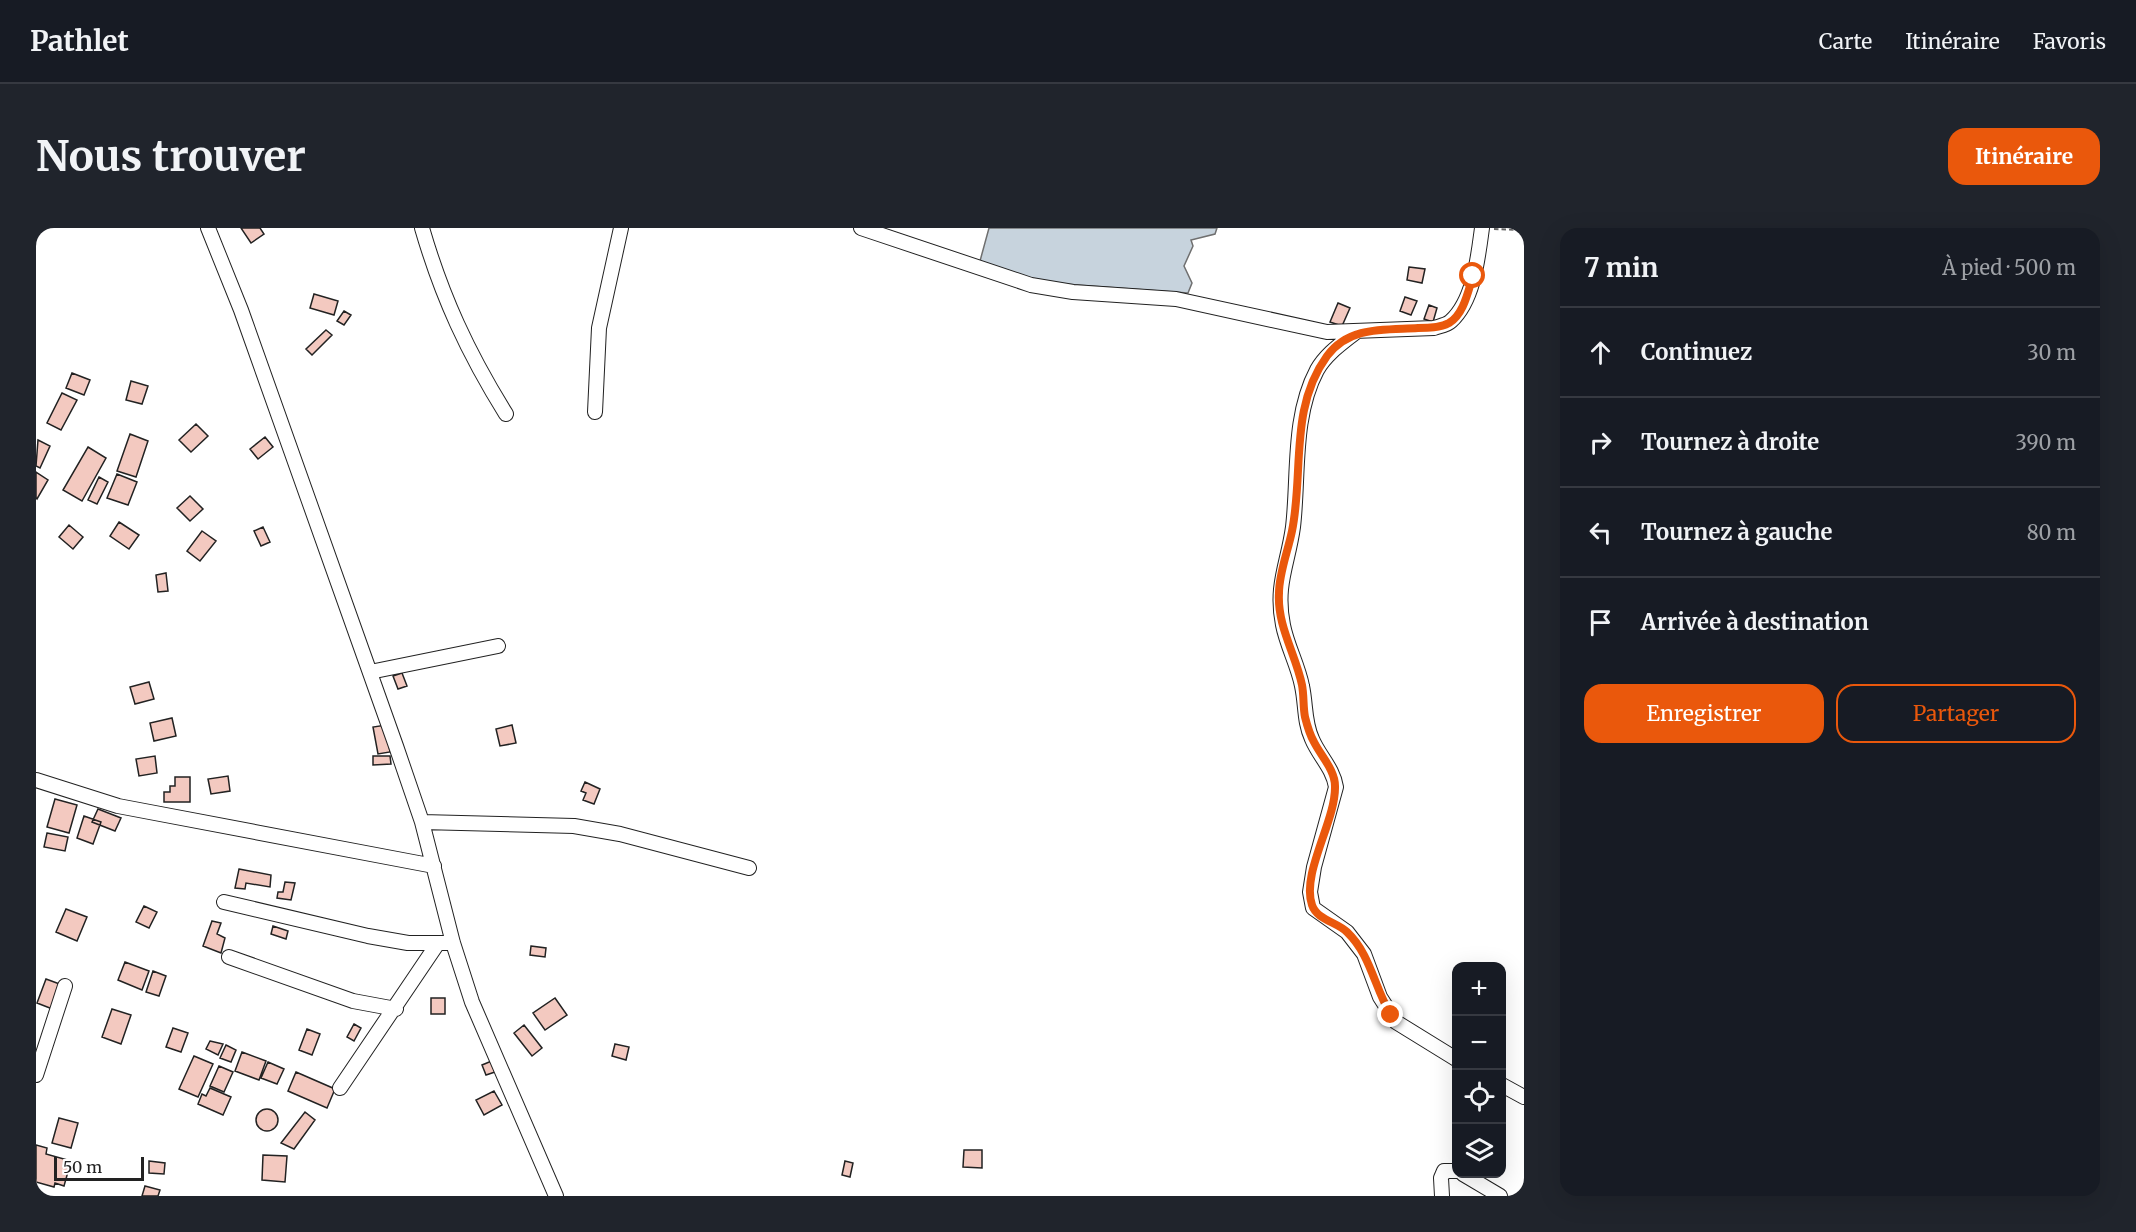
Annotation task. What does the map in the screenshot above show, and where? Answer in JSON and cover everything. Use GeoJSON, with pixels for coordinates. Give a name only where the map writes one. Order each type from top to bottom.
{"type":"FeatureCollection","features":[{"type":"Feature","properties":{"kind":"street"},"geometry":{"type":"LineString","coordinates":[[208,228],[241,310],[422,822],[453,943],[492,1053],[556,1196]]}},
{"type":"Feature","properties":{"kind":"street"},"geometry":{"type":"LineString","coordinates":[[422,228],[446,302],[474,363],[506,414]]}},
{"type":"Feature","properties":{"kind":"street"},"geometry":{"type":"LineString","coordinates":[[595,412],[599,328],[621,228]]}},
{"type":"Feature","properties":{"kind":"street"},"geometry":{"type":"LineString","coordinates":[[861,228],[1031,285],[1073,292],[1176,299],[1327,332],[1434,328],[1449,323],[1460,311],[1467,296],[1482,228]]}},
{"type":"Feature","properties":{"kind":"street"},"geometry":{"type":"LineString","coordinates":[[1356,332],[1329,353],[1310,387],[1299,440],[1292,531],[1279,594],[1286,638],[1302,684],[1305,716],[1313,741],[1334,775],[1336,787],[1325,834],[1314,867],[1311,902],[1316,912],[1347,932],[1364,954],[1380,997],[1396,1022],[1452,1057]]}},
{"type":"Feature","properties":{"kind":"street"},"geometry":{"type":"LineString","coordinates":[[370,672],[498,646]]}},
{"type":"Feature","properties":{"kind":"street"},"geometry":{"type":"LineString","coordinates":[[36,780],[117,806],[434,866]]}},
{"type":"Feature","properties":{"kind":"street"},"geometry":{"type":"LineString","coordinates":[[422,822],[574,826],[620,834],[749,868]]}},
{"type":"Feature","properties":{"kind":"street"},"geometry":{"type":"LineString","coordinates":[[224,902],[368,936],[408,943],[453,943]]}},
{"type":"Feature","properties":{"kind":"street"},"geometry":{"type":"LineString","coordinates":[[340,1088],[396,1009],[438,943]]}},
{"type":"Feature","properties":{"kind":"street"},"geometry":{"type":"LineString","coordinates":[[229,957],[352,1001],[396,1009]]}},
{"type":"Feature","properties":{"kind":"street"},"geometry":{"type":"LineString","coordinates":[[36,1075],[65,986]]}},
{"type":"Feature","properties":{"kind":"street"},"geometry":{"type":"LineString","coordinates":[[1506,1086],[1524,1097]]}},
{"type":"Feature","properties":{"kind":"street"},"geometry":{"type":"LineString","coordinates":[[1442,1196],[1441,1178],[1444,1171],[1452,1171]]}},
{"type":"Feature","properties":{"kind":"street"},"geometry":{"type":"LineString","coordinates":[[1471,1178],[1500,1196]]}},
{"type":"Feature","properties":{"kind":"path"},"geometry":{"type":"LineString","coordinates":[[1482,228],[1524,230]]}},
{"type":"Feature","properties":{"kind":"shaded area"},"geometry":{"type":"Polygon","coordinates":[[[989,228],[1217,228],[1215,234],[1191,240],[1193,246],[1184,266],[1192,283],[1188,293],[1035,282],[980,261],[989,228]]]}},
{"type":"Feature","properties":{"kind":"building"},"geometry":{"type":"Polygon","coordinates":[[[241,228],[260,228],[264,234],[251,243],[241,228]]]}},
{"type":"Feature","properties":{"kind":"building"},"geometry":{"type":"Polygon","coordinates":[[[1409,267],[1425,269],[1422,283],[1407,280],[1409,267]]]}},
{"type":"Feature","properties":{"kind":"building"},"geometry":{"type":"Polygon","coordinates":[[[314,294],[338,301],[334,315],[310,308],[314,294]]]}},
{"type":"Feature","properties":{"kind":"building"},"geometry":{"type":"Polygon","coordinates":[[[1405,297],[1417,301],[1411,315],[1400,311],[1405,297]]]}},
{"type":"Feature","properties":{"kind":"building"},"geometry":{"type":"Polygon","coordinates":[[[1338,303],[1350,308],[1342,326],[1330,322],[1338,303]]]}},
{"type":"Feature","properties":{"kind":"building"},"geometry":{"type":"Polygon","coordinates":[[[1429,305],[1437,308],[1433,322],[1424,319],[1429,305]]]}},
{"type":"Feature","properties":{"kind":"building"},"geometry":{"type":"Polygon","coordinates":[[[344,311],[351,315],[344,325],[337,321],[344,311]]]}},
{"type":"Feature","properties":{"kind":"building"},"geometry":{"type":"Polygon","coordinates":[[[326,330],[332,335],[312,355],[306,349],[326,330]]]}},
{"type":"Feature","properties":{"kind":"building"},"geometry":{"type":"Polygon","coordinates":[[[72,373],[90,380],[84,395],[66,388],[72,373]]]}},
{"type":"Feature","properties":{"kind":"building"},"geometry":{"type":"Polygon","coordinates":[[[131,381],[148,386],[142,404],[126,400],[131,381]]]}},
{"type":"Feature","properties":{"kind":"building"},"geometry":{"type":"Polygon","coordinates":[[[62,393],[77,400],[61,430],[47,423],[62,393]]]}},
{"type":"Feature","properties":{"kind":"building"},"geometry":{"type":"Polygon","coordinates":[[[196,424],[208,436],[191,452],[179,440],[196,424]]]}},
{"type":"Feature","properties":{"kind":"building"},"geometry":{"type":"Polygon","coordinates":[[[130,434],[148,441],[136,477],[117,471],[130,434]]]}},
{"type":"Feature","properties":{"kind":"building"},"geometry":{"type":"Polygon","coordinates":[[[265,437],[273,447],[258,459],[250,449],[265,437]]]}},
{"type":"Feature","properties":{"kind":"building"},"geometry":{"type":"Polygon","coordinates":[[[38,440],[50,446],[40,468],[36,466],[38,440]]]}},
{"type":"Feature","properties":{"kind":"building"},"geometry":{"type":"Polygon","coordinates":[[[88,447],[106,458],[82,501],[63,490],[88,447]]]}},
{"type":"Feature","properties":{"kind":"building"},"geometry":{"type":"Polygon","coordinates":[[[36,472],[48,480],[37,499],[36,498],[36,472]]]}},
{"type":"Feature","properties":{"kind":"building"},"geometry":{"type":"Polygon","coordinates":[[[117,474],[137,482],[128,505],[107,498],[117,474]]]}},
{"type":"Feature","properties":{"kind":"building"},"geometry":{"type":"Polygon","coordinates":[[[99,477],[108,482],[97,504],[88,500],[99,477]]]}},
{"type":"Feature","properties":{"kind":"building"},"geometry":{"type":"Polygon","coordinates":[[[190,496],[203,509],[190,521],[177,508],[190,496]]]}},
{"type":"Feature","properties":{"kind":"building"},"geometry":{"type":"Polygon","coordinates":[[[119,522],[139,535],[129,549],[110,536],[119,522]]]}},
{"type":"Feature","properties":{"kind":"building"},"geometry":{"type":"Polygon","coordinates":[[[69,525],[83,537],[73,549],[59,537],[69,525]]]}},
{"type":"Feature","properties":{"kind":"building"},"geometry":{"type":"Polygon","coordinates":[[[263,527],[270,542],[261,546],[254,531],[263,527]]]}},
{"type":"Feature","properties":{"kind":"building"},"geometry":{"type":"Polygon","coordinates":[[[202,531],[216,541],[200,561],[187,551],[202,531]]]}},
{"type":"Feature","properties":{"kind":"building"},"geometry":{"type":"Polygon","coordinates":[[[166,573],[168,591],[158,592],[156,575],[166,573]]]}},
{"type":"Feature","properties":{"kind":"building"},"geometry":{"type":"Polygon","coordinates":[[[402,673],[407,686],[398,689],[393,676],[402,673]]]}},
{"type":"Feature","properties":{"kind":"building"},"geometry":{"type":"Polygon","coordinates":[[[149,682],[154,699],[135,704],[130,687],[149,682]]]}},
{"type":"Feature","properties":{"kind":"building"},"geometry":{"type":"Polygon","coordinates":[[[172,718],[176,736],[154,741],[150,723],[172,718]]]}},
{"type":"Feature","properties":{"kind":"building"},"geometry":{"type":"Polygon","coordinates":[[[386,725],[390,752],[378,754],[373,727],[386,725]]]}},
{"type":"Feature","properties":{"kind":"building"},"geometry":{"type":"Polygon","coordinates":[[[512,725],[516,743],[500,746],[496,729],[512,725]]]}},
{"type":"Feature","properties":{"kind":"building"},"geometry":{"type":"Polygon","coordinates":[[[155,756],[157,773],[139,776],[136,759],[155,756]]]}},
{"type":"Feature","properties":{"kind":"building"},"geometry":{"type":"Polygon","coordinates":[[[373,756],[390,756],[391,764],[373,765],[373,756]]]}},
{"type":"Feature","properties":{"kind":"building"},"geometry":{"type":"Polygon","coordinates":[[[228,776],[230,791],[211,794],[208,779],[228,776]]]}},
{"type":"Feature","properties":{"kind":"building"},"geometry":{"type":"Polygon","coordinates":[[[175,777],[190,777],[190,802],[164,802],[164,792],[170,792],[170,786],[175,786],[175,777]]]}},
{"type":"Feature","properties":{"kind":"building"},"geometry":{"type":"Polygon","coordinates":[[[585,782],[600,789],[594,804],[583,800],[586,793],[581,791],[585,782]]]}},
{"type":"Feature","properties":{"kind":"building"},"geometry":{"type":"Polygon","coordinates":[[[55,799],[77,805],[69,833],[47,827],[55,799]]]}},
{"type":"Feature","properties":{"kind":"building"},"geometry":{"type":"Polygon","coordinates":[[[98,809],[121,818],[115,831],[92,822],[98,809]]]}},
{"type":"Feature","properties":{"kind":"building"},"geometry":{"type":"Polygon","coordinates":[[[84,816],[101,822],[93,844],[77,838],[84,816]]]}},
{"type":"Feature","properties":{"kind":"building"},"geometry":{"type":"Polygon","coordinates":[[[47,833],[68,837],[65,851],[44,847],[47,833]]]}},
{"type":"Feature","properties":{"kind":"building"},"geometry":{"type":"Polygon","coordinates":[[[239,869],[271,875],[270,887],[246,883],[245,889],[235,888],[239,869]]]}},
{"type":"Feature","properties":{"kind":"building"},"geometry":{"type":"Polygon","coordinates":[[[285,882],[295,883],[291,900],[277,898],[278,892],[283,892],[285,882]]]}},
{"type":"Feature","properties":{"kind":"building"},"geometry":{"type":"Polygon","coordinates":[[[144,906],[157,912],[149,928],[136,922],[144,906]]]}},
{"type":"Feature","properties":{"kind":"building"},"geometry":{"type":"Polygon","coordinates":[[[66,909],[87,917],[77,941],[56,932],[66,909]]]}},
{"type":"Feature","properties":{"kind":"building"},"geometry":{"type":"Polygon","coordinates":[[[212,921],[221,923],[217,934],[225,938],[221,953],[203,946],[212,921]]]}},
{"type":"Feature","properties":{"kind":"building"},"geometry":{"type":"Polygon","coordinates":[[[273,926],[288,931],[286,939],[271,934],[273,926]]]}},
{"type":"Feature","properties":{"kind":"building"},"geometry":{"type":"Polygon","coordinates":[[[531,946],[546,948],[545,957],[530,955],[531,946]]]}},
{"type":"Feature","properties":{"kind":"building"},"geometry":{"type":"Polygon","coordinates":[[[125,962],[149,971],[142,990],[118,980],[125,962]]]}},
{"type":"Feature","properties":{"kind":"building"},"geometry":{"type":"Polygon","coordinates":[[[153,971],[166,976],[159,996],[146,992],[153,971]]]}},
{"type":"Feature","properties":{"kind":"building"},"geometry":{"type":"Polygon","coordinates":[[[46,979],[65,986],[55,1010],[37,1003],[46,979]]]}},
{"type":"Feature","properties":{"kind":"building"},"geometry":{"type":"Polygon","coordinates":[[[431,998],[445,998],[445,1014],[431,1014],[431,998]]]}},
{"type":"Feature","properties":{"kind":"building"},"geometry":{"type":"Polygon","coordinates":[[[555,998],[567,1015],[545,1030],[533,1013],[555,998]]]}},
{"type":"Feature","properties":{"kind":"building"},"geometry":{"type":"Polygon","coordinates":[[[112,1009],[131,1015],[121,1044],[102,1037],[112,1009]]]}},
{"type":"Feature","properties":{"kind":"building"},"geometry":{"type":"Polygon","coordinates":[[[354,1024],[361,1028],[354,1041],[347,1037],[354,1024]]]}},
{"type":"Feature","properties":{"kind":"building"},"geometry":{"type":"Polygon","coordinates":[[[524,1025],[542,1048],[532,1056],[514,1033],[524,1025]]]}},
{"type":"Feature","properties":{"kind":"building"},"geometry":{"type":"Polygon","coordinates":[[[173,1028],[188,1033],[181,1052],[166,1047],[173,1028]]]}},
{"type":"Feature","properties":{"kind":"building"},"geometry":{"type":"Polygon","coordinates":[[[307,1029],[320,1034],[312,1055],[299,1050],[307,1029]]]}},
{"type":"Feature","properties":{"kind":"building"},"geometry":{"type":"Polygon","coordinates":[[[210,1041],[223,1044],[218,1055],[206,1049],[210,1041]]]}},
{"type":"Feature","properties":{"kind":"building"},"geometry":{"type":"Polygon","coordinates":[[[615,1044],[629,1047],[626,1060],[612,1056],[615,1044]]]}},
{"type":"Feature","properties":{"kind":"building"},"geometry":{"type":"Polygon","coordinates":[[[226,1045],[236,1050],[231,1062],[220,1058],[226,1045]]]}},
{"type":"Feature","properties":{"kind":"building"},"geometry":{"type":"Polygon","coordinates":[[[242,1052],[266,1061],[259,1080],[235,1071],[242,1052]]]}},
{"type":"Feature","properties":{"kind":"building"},"geometry":{"type":"Polygon","coordinates":[[[194,1056],[213,1064],[198,1097],[179,1089],[194,1056]]]}},
{"type":"Feature","properties":{"kind":"building"},"geometry":{"type":"Polygon","coordinates":[[[494,1060],[498,1071],[486,1075],[482,1065],[494,1060]]]}},
{"type":"Feature","properties":{"kind":"building"},"geometry":{"type":"Polygon","coordinates":[[[268,1062],[284,1069],[277,1084],[261,1078],[268,1062]]]}},
{"type":"Feature","properties":{"kind":"building"},"geometry":{"type":"Polygon","coordinates":[[[219,1066],[233,1072],[224,1092],[210,1086],[219,1066]]]}},
{"type":"Feature","properties":{"kind":"building"},"geometry":{"type":"Polygon","coordinates":[[[296,1072],[335,1089],[327,1108],[288,1091],[296,1072]]]}},
{"type":"Feature","properties":{"kind":"building"},"geometry":{"type":"Polygon","coordinates":[[[210,1088],[231,1097],[223,1115],[198,1104],[202,1094],[206,1096],[210,1088]]]}},
{"type":"Feature","properties":{"kind":"building"},"geometry":{"type":"Polygon","coordinates":[[[494,1091],[502,1105],[484,1115],[476,1100],[494,1091]]]}},
{"type":"Feature","properties":{"kind":"building"},"geometry":{"type":"Polygon","coordinates":[[[267,1109],[277,1116],[278,1120],[271,1130],[267,1131],[257,1124],[256,1120],[263,1110],[267,1109]]]}},
{"type":"Feature","properties":{"kind":"building"},"geometry":{"type":"Polygon","coordinates":[[[305,1112],[315,1120],[294,1149],[281,1143],[305,1112]]]}},
{"type":"Feature","properties":{"kind":"building"},"geometry":{"type":"Polygon","coordinates":[[[59,1118],[78,1123],[71,1148],[52,1143],[59,1118]]]}},
{"type":"Feature","properties":{"kind":"building"},"geometry":{"type":"Polygon","coordinates":[[[36,1145],[47,1148],[46,1154],[71,1161],[64,1186],[55,1183],[54,1187],[36,1182],[36,1145]]]}},
{"type":"Feature","properties":{"kind":"building"},"geometry":{"type":"Polygon","coordinates":[[[964,1150],[982,1150],[982,1168],[963,1167],[964,1150]]]}},
{"type":"Feature","properties":{"kind":"building"},"geometry":{"type":"Polygon","coordinates":[[[263,1155],[287,1156],[285,1182],[262,1180],[263,1155]]]}},
{"type":"Feature","properties":{"kind":"building"},"geometry":{"type":"Polygon","coordinates":[[[149,1161],[165,1163],[164,1174],[149,1173],[149,1161]]]}},
{"type":"Feature","properties":{"kind":"building"},"geometry":{"type":"Polygon","coordinates":[[[845,1161],[853,1163],[850,1177],[842,1175],[845,1161]]]}},
{"type":"Feature","properties":{"kind":"building"},"geometry":{"type":"Polygon","coordinates":[[[145,1186],[160,1190],[158,1196],[142,1196],[145,1186]]]}},
{"type":"Feature","properties":{"kind":"route"},"geometry":{"type":"LineString","coordinates":[[1391,1015],[1380,997],[1370,964],[1364,954],[1347,932],[1316,912],[1311,902],[1310,892],[1314,867],[1325,834],[1336,787],[1334,775],[1313,741],[1305,716],[1302,684],[1282,623],[1279,594],[1292,531],[1303,416],[1310,387],[1318,369],[1329,353],[1356,332],[1434,328],[1449,323],[1460,311],[1473,276]]}}]}
